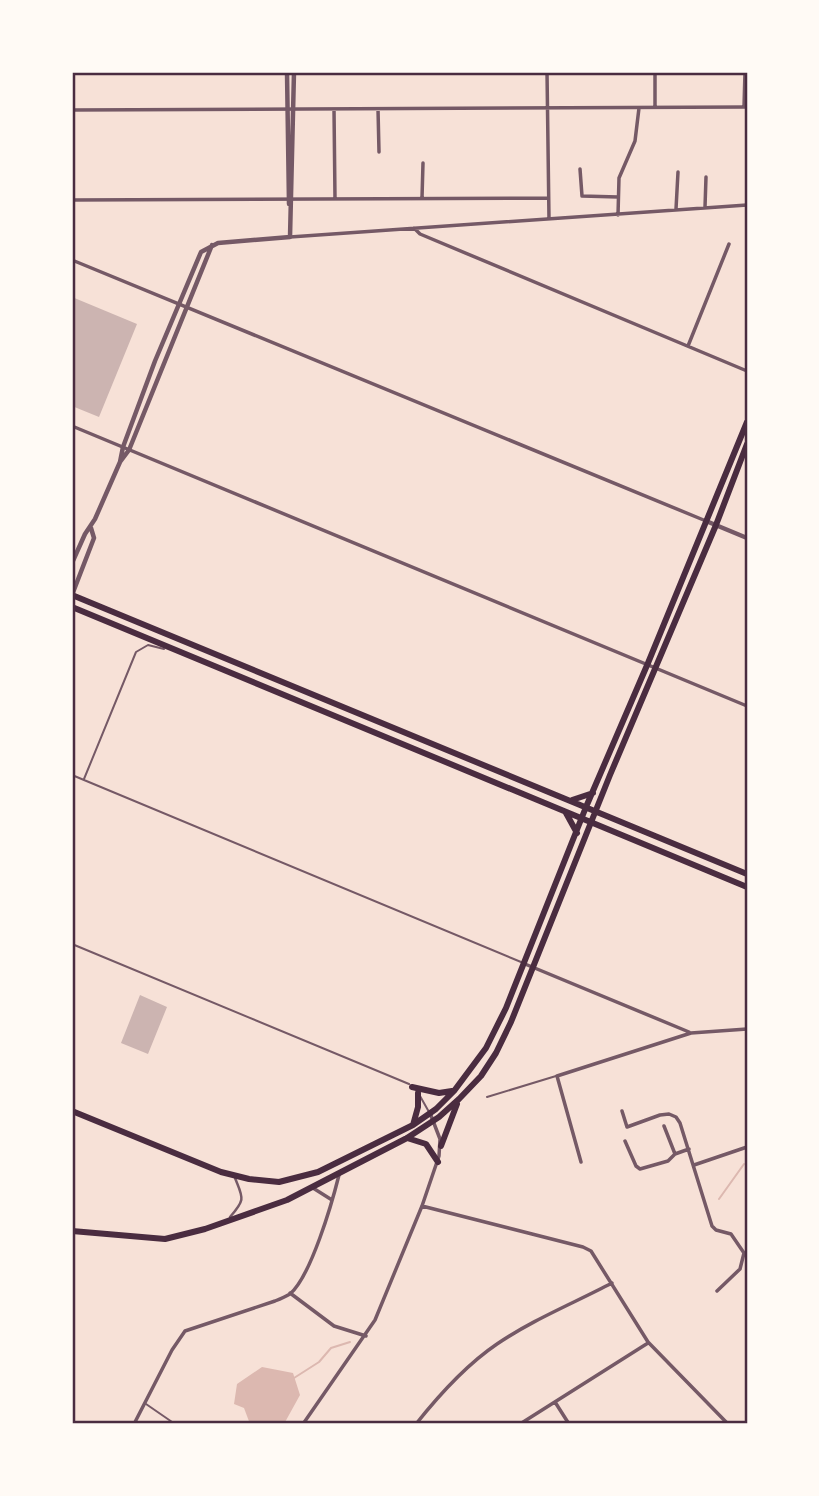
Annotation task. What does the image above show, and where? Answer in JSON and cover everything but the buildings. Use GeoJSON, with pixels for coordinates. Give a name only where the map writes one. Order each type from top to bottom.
{"type":"FeatureCollection","features":[{"type":"Feature","properties":{"kind":"main road"},"geometry":{"type":"LineString","coordinates":[[72,1111],[207,1167],[234,1176],[279,1182],[302,1178],[413,1125],[454,1091],[486,1048],[525,964],[586,807],[747,422]]}},
{"type":"Feature","properties":{"kind":"main road"},"geometry":{"type":"LineString","coordinates":[[72,1231],[165,1239],[270,1207],[339,1175],[408,1138],[459,1099],[481,1076],[496,1053],[533,967],[747,444]]}},
{"type":"Feature","properties":{"kind":"main road"},"geometry":{"type":"LineString","coordinates":[[72,595],[747,874]]}},
{"type":"Feature","properties":{"kind":"main road"},"geometry":{"type":"LineString","coordinates":[[72,607],[747,887]]}},
{"type":"Feature","properties":{"kind":"main road"},"geometry":{"type":"LineString","coordinates":[[570,800],[593,793]]}},
{"type":"Feature","properties":{"kind":"main road"},"geometry":{"type":"LineString","coordinates":[[565,812],[577,833]]}},
{"type":"Feature","properties":{"kind":"main road"},"geometry":{"type":"LineString","coordinates":[[413,1125],[418,1107],[415,1090],[439,1093],[454,1091]]}},
{"type":"Feature","properties":{"kind":"main road"},"geometry":{"type":"LineString","coordinates":[[441,1146],[459,1099]]}},
{"type":"Feature","properties":{"kind":"main road"},"geometry":{"type":"LineString","coordinates":[[408,1138],[426,1144],[438,1162]]}},
{"type":"Feature","properties":{"kind":"street"},"geometry":{"type":"LineString","coordinates":[[287,72],[290,237]]}},
{"type":"Feature","properties":{"kind":"street"},"geometry":{"type":"LineString","coordinates":[[290,200],[294,72]]}},
{"type":"Feature","properties":{"kind":"street"},"geometry":{"type":"LineString","coordinates":[[547,72],[550,219]]}},
{"type":"Feature","properties":{"kind":"street"},"geometry":{"type":"LineString","coordinates":[[655,72],[655,107]]}},
{"type":"Feature","properties":{"kind":"street"},"geometry":{"type":"LineString","coordinates":[[72,110],[746,107],[745,72]]}},
{"type":"Feature","properties":{"kind":"street"},"geometry":{"type":"LineString","coordinates":[[618,215],[620,173],[637,133],[639,108]]}},
{"type":"Feature","properties":{"kind":"street"},"geometry":{"type":"LineString","coordinates":[[334,109],[335,199]]}},
{"type":"Feature","properties":{"kind":"street"},"geometry":{"type":"LineString","coordinates":[[378,109],[379,152]]}},
{"type":"Feature","properties":{"kind":"street"},"geometry":{"type":"LineString","coordinates":[[422,198],[423,163]]}},
{"type":"Feature","properties":{"kind":"street"},"geometry":{"type":"LineString","coordinates":[[580,169],[582,196],[618,197]]}},
{"type":"Feature","properties":{"kind":"street"},"geometry":{"type":"LineString","coordinates":[[676,209],[678,172]]}},
{"type":"Feature","properties":{"kind":"street"},"geometry":{"type":"LineString","coordinates":[[705,207],[706,177]]}},
{"type":"Feature","properties":{"kind":"street"},"geometry":{"type":"LineString","coordinates":[[72,200],[548,198]]}},
{"type":"Feature","properties":{"kind":"street"},"geometry":{"type":"LineString","coordinates":[[72,563],[85,534],[91,528],[120,462],[123,447],[178,303],[201,252],[212,244],[747,205]]}},
{"type":"Feature","properties":{"kind":"street"},"geometry":{"type":"LineString","coordinates":[[414,228],[420,234],[747,371]]}},
{"type":"Feature","properties":{"kind":"street"},"geometry":{"type":"LineString","coordinates":[[120,462],[129,450],[212,244]]}},
{"type":"Feature","properties":{"kind":"street"},"geometry":{"type":"LineString","coordinates":[[688,346],[729,244]]}},
{"type":"Feature","properties":{"kind":"street"},"geometry":{"type":"LineString","coordinates":[[72,260],[747,538]]}},
{"type":"Feature","properties":{"kind":"street"},"geometry":{"type":"LineString","coordinates":[[72,426],[747,706]]}},
{"type":"Feature","properties":{"kind":"street"},"geometry":{"type":"LineString","coordinates":[[72,595],[94,538],[91,528]]}},
{"type":"Feature","properties":{"kind":"street"},"geometry":{"type":"LineString","coordinates":[[525,964],[691,1033]]}},
{"type":"Feature","properties":{"kind":"street"},"geometry":{"type":"LineString","coordinates":[[581,1162],[557,1076],[691,1033],[747,1029]]}},
{"type":"Feature","properties":{"kind":"street"},"geometry":{"type":"LineString","coordinates":[[622,1111],[627,1127],[660,1115],[669,1114],[676,1117],[689,1149],[713,1229],[731,1234],[744,1255],[740,1269],[716,1291]]}},
{"type":"Feature","properties":{"kind":"street"},"geometry":{"type":"LineString","coordinates":[[303,1424],[366,1336],[384,1301],[438,1162],[441,1146],[430,1113]]}},
{"type":"Feature","properties":{"kind":"street"},"geometry":{"type":"LineString","coordinates":[[664,1126],[675,1154]]}},
{"type":"Feature","properties":{"kind":"street"},"geometry":{"type":"LineString","coordinates":[[625,1141],[636,1166],[640,1169],[668,1161],[675,1154],[689,1149]]}},
{"type":"Feature","properties":{"kind":"street"},"geometry":{"type":"LineString","coordinates":[[694,1165],[747,1147]]}},
{"type":"Feature","properties":{"kind":"street"},"geometry":{"type":"LineString","coordinates":[[134,1424],[172,1350],[186,1331],[262,1306],[290,1293],[302,1276],[339,1175]]}},
{"type":"Feature","properties":{"kind":"street"},"geometry":{"type":"LineString","coordinates":[[225,1222],[243,1198],[234,1176]]}},
{"type":"Feature","properties":{"kind":"street"},"geometry":{"type":"LineString","coordinates":[[313,1188],[332,1200]]}},
{"type":"Feature","properties":{"kind":"street"},"geometry":{"type":"LineString","coordinates":[[422,1206],[588,1249],[594,1254],[649,1342],[728,1424]]}},
{"type":"Feature","properties":{"kind":"street"},"geometry":{"type":"LineString","coordinates":[[416,1424],[442,1393],[490,1349],[612,1283]]}},
{"type":"Feature","properties":{"kind":"street"},"geometry":{"type":"LineString","coordinates":[[290,1293],[334,1326],[366,1336]]}},
{"type":"Feature","properties":{"kind":"street"},"geometry":{"type":"LineString","coordinates":[[520,1424],[649,1342]]}},
{"type":"Feature","properties":{"kind":"street"},"geometry":{"type":"LineString","coordinates":[[555,1402],[569,1424]]}},
{"type":"Feature","properties":{"kind":"lane"},"geometry":{"type":"LineString","coordinates":[[83,780],[139,649],[151,645],[200,660]]}},
{"type":"Feature","properties":{"kind":"lane"},"geometry":{"type":"LineString","coordinates":[[72,775],[525,964]]}},
{"type":"Feature","properties":{"kind":"lane"},"geometry":{"type":"LineString","coordinates":[[72,944],[392,1076],[415,1090],[430,1113]]}},
{"type":"Feature","properties":{"kind":"lane"},"geometry":{"type":"LineString","coordinates":[[486,1097],[557,1076]]}},
{"type":"Feature","properties":{"kind":"lane"},"geometry":{"type":"LineString","coordinates":[[145,1404],[175,1424]]}},
{"type":"Feature","properties":{"kind":"shaded area"},"geometry":{"type":"Polygon","coordinates":[[[262,1367],[293,1373],[300,1395],[284,1424],[250,1424],[244,1408],[234,1404],[237,1384],[262,1367]]]}},
{"type":"Feature","properties":{"kind":"waterway"},"geometry":{"type":"LineString","coordinates":[[719,1199],[744,1164]]}},
{"type":"Feature","properties":{"kind":"waterway"},"geometry":{"type":"LineString","coordinates":[[294,1378],[319,1362],[331,1348],[350,1342]]}}]}
